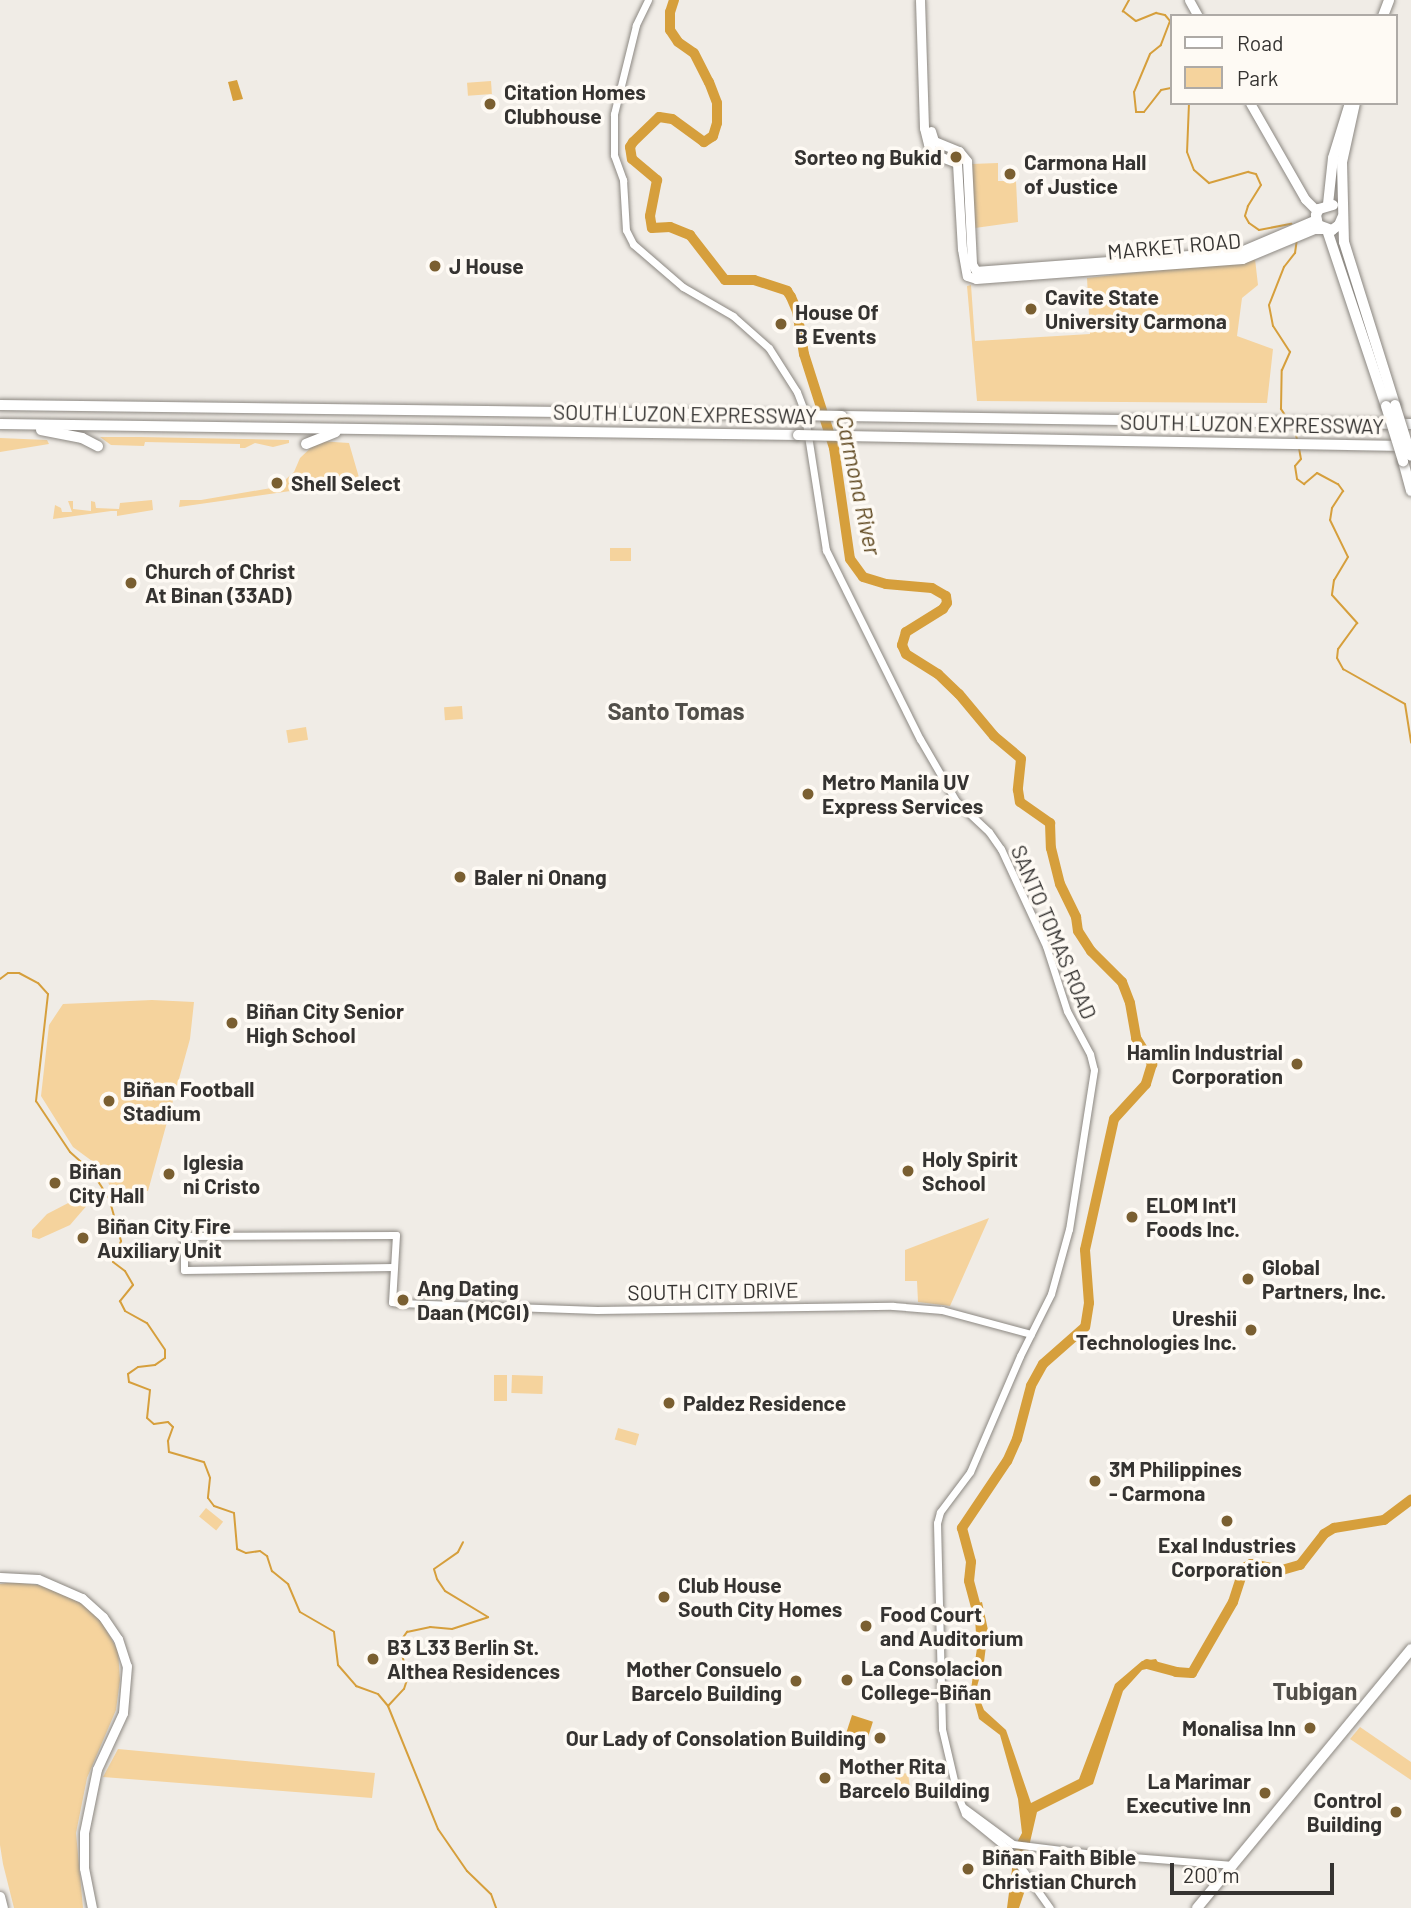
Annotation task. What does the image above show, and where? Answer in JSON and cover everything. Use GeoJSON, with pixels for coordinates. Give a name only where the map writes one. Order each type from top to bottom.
{"type":"FeatureCollection","features":[{"type":"Feature","properties":{"kind":"highway"},"geometry":{"type":"LineString","coordinates":[[1351,105],[1333,158],[1328,204],[1312,222],[1325,230],[1409,451],[1411,491]]}},
{"type":"Feature","properties":{"kind":"highway"},"geometry":{"type":"LineString","coordinates":[[1352,105],[1342,162],[1343,243],[1391,406]]}},
{"type":"Feature","properties":{"kind":"highway"},"geometry":{"type":"LineString","coordinates":[[1328,204],[1336,206],[1342,215]]}},
{"type":"Feature","properties":{"kind":"highway"},"geometry":{"type":"LineString","coordinates":[[1325,230],[1337,227],[1342,215]]}},
{"type":"Feature","properties":{"kind":"highway","name":"SOUTH LUZON EXPRESSWAY"},"geometry":{"type":"LineString","coordinates":[[0,405],[1411,424]]}},
{"type":"Feature","properties":{"kind":"highway"},"geometry":{"type":"LineString","coordinates":[[4,424],[75,436],[98,446]]}},
{"type":"Feature","properties":{"kind":"highway","name":"SOUTH LUZON EXPRESSWAY"},"geometry":{"type":"LineString","coordinates":[[4,424],[1277,441],[1409,451]]}},
{"type":"Feature","properties":{"kind":"highway"},"geometry":{"type":"LineString","coordinates":[[306,444],[351,429]]}},
{"type":"Feature","properties":{"kind":"highway"},"geometry":{"type":"LineString","coordinates":[[1197,1908],[1411,1649]]}},
{"type":"Feature","properties":{"kind":"main road"},"geometry":{"type":"LineString","coordinates":[[920,0],[924,128],[928,144],[936,155],[957,163],[962,249],[967,276],[976,279],[1064,269]]}},
{"type":"Feature","properties":{"kind":"main road"},"geometry":{"type":"LineString","coordinates":[[926,0],[931,136],[938,143],[959,151],[967,161],[973,267],[979,271],[1064,269]]}},
{"type":"Feature","properties":{"kind":"main road"},"geometry":{"type":"LineString","coordinates":[[1251,105],[1305,199],[1312,222]]}},
{"type":"Feature","properties":{"kind":"main road","name":"MARKET ROAD"},"geometry":{"type":"LineString","coordinates":[[1064,269],[1242,259],[1312,222]]}},
{"type":"Feature","properties":{"kind":"main road"},"geometry":{"type":"LineString","coordinates":[[0,1577],[38,1579],[82,1598],[103,1617],[118,1639],[127,1667],[123,1713],[97,1769],[84,1833],[84,1868],[92,1908]]}},
{"type":"Feature","properties":{"kind":"main road"},"geometry":{"type":"LineString","coordinates":[[0,1896],[3,1908]]}},
{"type":"Feature","properties":{"kind":"street","name":"SANTO TOMAS ROAD"},"geometry":{"type":"LineString","coordinates":[[648,0],[635,28],[614,114],[614,155],[623,180],[626,230],[633,244],[683,287],[733,316],[769,348],[797,392],[804,410],[826,550],[920,739],[956,801],[989,832],[1001,849],[1045,946],[1067,1011],[1090,1054],[1093,1087],[1081,1139],[1069,1229],[1051,1294],[970,1472],[940,1512],[937,1523],[940,1571],[939,1675],[943,1740],[963,1807]]}},
{"type":"Feature","properties":{"kind":"street"},"geometry":{"type":"LineString","coordinates":[[396,1235],[393,1267],[184,1270],[184,1236],[396,1235]]}},
{"type":"Feature","properties":{"kind":"street","name":"SOUTH CITY DRIVE"},"geometry":{"type":"LineString","coordinates":[[393,1267],[392,1302],[597,1310],[893,1306],[942,1310],[1031,1334]]}},
{"type":"Feature","properties":{"kind":"street"},"geometry":{"type":"LineString","coordinates":[[963,1807],[976,1824],[1008,1849],[1050,1908]]}},
{"type":"Feature","properties":{"kind":"street"},"geometry":{"type":"LineString","coordinates":[[963,1807],[1013,1844],[1233,1865]]}},
{"type":"Feature","properties":{"kind":"green space"},"geometry":{"type":"Polygon","coordinates":[[[491,81],[492,94],[468,96],[467,83],[491,81]]]}},
{"type":"Feature","properties":{"kind":"green space"},"geometry":{"type":"Polygon","coordinates":[[[998,163],[998,181],[1016,181],[1018,222],[975,228],[971,164],[998,163]]]}},
{"type":"Feature","properties":{"kind":"green space"},"geometry":{"type":"Polygon","coordinates":[[[1255,259],[1258,285],[1242,298],[1237,336],[1273,349],[1267,403],[977,401],[967,286],[971,285],[975,341],[1090,334],[1087,278],[1255,259]]]}},
{"type":"Feature","properties":{"kind":"green space"},"geometry":{"type":"Polygon","coordinates":[[[100,437],[289,440],[289,443],[273,447],[255,443],[245,448],[240,448],[240,444],[145,442],[144,446],[111,445],[100,437]]]}},
{"type":"Feature","properties":{"kind":"green space"},"geometry":{"type":"Polygon","coordinates":[[[0,438],[47,440],[49,444],[0,452],[0,438]]]}},
{"type":"Feature","properties":{"kind":"green space"},"geometry":{"type":"Polygon","coordinates":[[[318,441],[349,443],[360,481],[179,507],[180,500],[201,500],[277,487],[294,472],[300,458],[318,441]]]}},
{"type":"Feature","properties":{"kind":"green space"},"geometry":{"type":"Polygon","coordinates":[[[152,500],[153,510],[117,516],[117,511],[111,511],[53,519],[55,505],[61,508],[62,512],[72,512],[68,501],[73,501],[73,509],[91,511],[91,501],[95,502],[96,508],[119,509],[120,503],[152,500]]]}},
{"type":"Feature","properties":{"kind":"green space"},"geometry":{"type":"Polygon","coordinates":[[[610,548],[631,548],[631,561],[610,561],[610,548]]]}},
{"type":"Feature","properties":{"kind":"green space"},"geometry":{"type":"Polygon","coordinates":[[[462,706],[463,719],[445,720],[444,707],[462,706]]]}},
{"type":"Feature","properties":{"kind":"green space"},"geometry":{"type":"Polygon","coordinates":[[[306,727],[308,740],[288,743],[286,730],[306,727]]]}},
{"type":"Feature","properties":{"kind":"green space","name":"Biñan Football Stadium"},"geometry":{"type":"Polygon","coordinates":[[[152,1000],[194,1002],[190,1039],[148,1191],[131,1192],[118,1205],[109,1184],[92,1161],[73,1147],[41,1096],[49,1025],[63,1004],[152,1000]]]}},
{"type":"Feature","properties":{"kind":"green space"},"geometry":{"type":"Polygon","coordinates":[[[76,1199],[87,1200],[89,1203],[70,1225],[39,1239],[32,1237],[32,1230],[47,1214],[76,1199]]]}},
{"type":"Feature","properties":{"kind":"green space"},"geometry":{"type":"Polygon","coordinates":[[[989,1218],[950,1306],[918,1302],[917,1281],[905,1281],[905,1250],[989,1218]]]}},
{"type":"Feature","properties":{"kind":"green space"},"geometry":{"type":"Polygon","coordinates":[[[494,1375],[507,1375],[507,1401],[494,1401],[494,1375]]]}},
{"type":"Feature","properties":{"kind":"green space"},"geometry":{"type":"Polygon","coordinates":[[[512,1375],[543,1376],[542,1394],[511,1393],[512,1375]]]}},
{"type":"Feature","properties":{"kind":"green space"},"geometry":{"type":"Polygon","coordinates":[[[618,1428],[639,1434],[636,1446],[615,1440],[618,1428]]]}},
{"type":"Feature","properties":{"kind":"green space"},"geometry":{"type":"Polygon","coordinates":[[[206,1508],[223,1522],[216,1530],[199,1517],[206,1508]]]}},
{"type":"Feature","properties":{"kind":"green space"},"geometry":{"type":"Polygon","coordinates":[[[14,1582],[46,1586],[84,1605],[103,1624],[118,1651],[120,1680],[116,1710],[87,1778],[76,1833],[83,1908],[14,1908],[3,1864],[0,1845],[0,1584],[14,1582]]]}},
{"type":"Feature","properties":{"kind":"green space"},"geometry":{"type":"Polygon","coordinates":[[[1360,1727],[1411,1762],[1411,1780],[1350,1739],[1360,1727]]]}},
{"type":"Feature","properties":{"kind":"green space"},"geometry":{"type":"Polygon","coordinates":[[[118,1749],[375,1773],[372,1798],[103,1777],[118,1749]]]}},
{"type":"Feature","properties":{"kind":"green space"},"geometry":{"type":"Polygon","coordinates":[[[908,1773],[911,1794],[898,1796],[895,1775],[908,1773]]]}},
{"type":"Feature","properties":{"kind":"shaded area"},"geometry":{"type":"Polygon","coordinates":[[[237,80],[243,99],[233,101],[228,82],[237,80]]]}},
{"type":"Feature","properties":{"kind":"shaded area"},"geometry":{"type":"Polygon","coordinates":[[[982,1602],[988,1630],[984,1662],[976,1690],[984,1710],[1006,1730],[1031,1803],[1079,1779],[1115,1684],[1142,1661],[1156,1659],[1160,1666],[1142,1670],[1123,1691],[1093,1784],[1037,1812],[1027,1855],[1027,1884],[1019,1908],[1007,1908],[1015,1846],[1022,1833],[1018,1799],[1000,1735],[979,1719],[971,1689],[977,1648],[974,1604],[982,1602]]]}},
{"type":"Feature","properties":{"kind":"shaded area"},"geometry":{"type":"Polygon","coordinates":[[[852,1715],[873,1722],[864,1748],[843,1742],[852,1715]]]}},
{"type":"Feature","properties":{"kind":"waterway","name":"Carmona River"},"geometry":{"type":"LineString","coordinates":[[674,0],[670,12],[670,30],[678,42],[694,53],[709,82],[717,103],[717,123],[713,136],[704,142],[672,119],[659,117],[633,142],[630,147],[632,159],[657,180],[650,216],[652,228],[670,227],[690,235],[725,280],[754,280],[787,291],[791,297],[797,311],[804,354],[834,448],[850,559],[863,577],[886,584],[932,588],[946,596],[947,603],[943,609],[906,632],[902,645],[906,654],[938,674],[959,694],[994,736],[1021,759],[1018,790],[1020,802],[1050,823],[1051,848],[1060,884],[1076,917],[1078,931],[1091,951],[1122,982],[1130,1003],[1136,1038],[1152,1064],[1146,1084],[1114,1119],[1085,1250],[1089,1303],[1085,1327],[1043,1364],[1031,1386],[1017,1439],[1007,1461],[962,1528],[971,1562],[969,1581],[978,1615]]}},
{"type":"Feature","properties":{"kind":"waterway"},"geometry":{"type":"LineString","coordinates":[[1129,0],[1123,11],[1136,21],[1156,13],[1165,15],[1170,21]]}},
{"type":"Feature","properties":{"kind":"waterway"},"geometry":{"type":"LineString","coordinates":[[1170,21],[1161,45],[1150,54],[1134,92],[1136,112],[1144,112],[1161,90],[1170,88]]}},
{"type":"Feature","properties":{"kind":"waterway"},"geometry":{"type":"LineString","coordinates":[[1189,105],[1187,152],[1194,170],[1209,183],[1248,172],[1256,174],[1261,185],[1248,206],[1245,216],[1249,223],[1259,230],[1291,224]]}},
{"type":"Feature","properties":{"kind":"waterway"},"geometry":{"type":"LineString","coordinates":[[1287,418],[1281,409],[1282,370],[1290,352],[1273,326],[1269,305],[1284,267],[1295,253],[1297,239]]}},
{"type":"Feature","properties":{"kind":"waterway"},"geometry":{"type":"LineString","coordinates":[[1294,428],[1297,439]]}},
{"type":"Feature","properties":{"kind":"waterway"},"geometry":{"type":"LineString","coordinates":[[1299,448],[1301,459],[1295,466],[1297,479],[1304,484],[1317,473],[1338,484],[1343,491],[1332,508],[1330,520],[1348,557],[1334,580],[1332,595],[1357,623],[1338,649],[1337,658],[1343,669],[1405,704],[1411,743]]}},
{"type":"Feature","properties":{"kind":"waterway"},"geometry":{"type":"LineString","coordinates":[[0,979],[8,973],[19,973],[38,983],[48,994],[36,1101],[70,1152],[92,1172],[109,1198],[121,1241],[113,1262],[125,1271],[133,1285],[120,1301],[125,1311],[147,1323],[165,1350],[165,1358],[155,1365],[138,1367],[128,1374],[129,1382],[150,1390],[147,1418],[154,1424],[168,1422],[173,1427],[168,1441],[169,1452],[204,1462],[210,1478],[208,1498],[214,1506],[234,1513],[237,1549],[246,1553],[260,1551],[267,1556],[272,1571],[288,1584],[300,1612],[334,1632],[338,1665],[356,1686],[378,1694],[388,1706],[438,1829],[467,1871],[491,1894],[496,1908]]}},
{"type":"Feature","properties":{"kind":"waterway"},"geometry":{"type":"LineString","coordinates":[[1147,1664],[1176,1672],[1192,1673],[1233,1602],[1244,1568],[1251,1564],[1282,1570],[1300,1565],[1324,1534],[1334,1528],[1384,1520],[1411,1500]]}},
{"type":"Feature","properties":{"kind":"waterway"},"geometry":{"type":"LineString","coordinates":[[388,1706],[404,1689],[408,1677],[399,1643],[407,1632],[430,1627],[452,1629],[488,1617],[445,1591],[437,1579],[434,1569],[458,1552],[463,1542]]}},
{"type":"Feature","properties":{"kind":"place","name":"Citation Homes Clubhouse"},"geometry":{"type":"Point","coordinates":[490,104]}},
{"type":"Feature","properties":{"kind":"place","name":"Sorteo ng Bukid"},"geometry":{"type":"Point","coordinates":[956,157]}},
{"type":"Feature","properties":{"kind":"place","name":"Carmona Hall of Justice"},"geometry":{"type":"Point","coordinates":[1010,174]}},
{"type":"Feature","properties":{"kind":"place","name":"J House"},"geometry":{"type":"Point","coordinates":[435,266]}},
{"type":"Feature","properties":{"kind":"place","name":"Cavite State University Carmona"},"geometry":{"type":"Point","coordinates":[1031,309]}},
{"type":"Feature","properties":{"kind":"place","name":"House Of B Events"},"geometry":{"type":"Point","coordinates":[781,324]}},
{"type":"Feature","properties":{"kind":"place","name":"Shell Select"},"geometry":{"type":"Point","coordinates":[277,483]}},
{"type":"Feature","properties":{"kind":"place","name":"Church of Christ At Binan (33AD)"},"geometry":{"type":"Point","coordinates":[131,583]}},
{"type":"Feature","properties":{"kind":"place","name":"Metro Manila UV Express Services"},"geometry":{"type":"Point","coordinates":[808,794]}},
{"type":"Feature","properties":{"kind":"place","name":"Baler ni Onang"},"geometry":{"type":"Point","coordinates":[460,877]}},
{"type":"Feature","properties":{"kind":"place","name":"Biñan City Senior High School"},"geometry":{"type":"Point","coordinates":[232,1023]}},
{"type":"Feature","properties":{"kind":"place","name":"Hamlin Industrial Corporation"},"geometry":{"type":"Point","coordinates":[1297,1064]}},
{"type":"Feature","properties":{"kind":"place","name":"Biñan Football Stadium"},"geometry":{"type":"Point","coordinates":[109,1101]}},
{"type":"Feature","properties":{"kind":"place","name":"Holy Spirit School"},"geometry":{"type":"Point","coordinates":[908,1171]}},
{"type":"Feature","properties":{"kind":"place","name":"Iglesia ni Cristo"},"geometry":{"type":"Point","coordinates":[169,1174]}},
{"type":"Feature","properties":{"kind":"place","name":"Biñan City Hall"},"geometry":{"type":"Point","coordinates":[55,1183]}},
{"type":"Feature","properties":{"kind":"place","name":"ELOM Int'l Foods Inc."},"geometry":{"type":"Point","coordinates":[1132,1217]}},
{"type":"Feature","properties":{"kind":"place","name":"Biñan City Fire Auxiliary Unit"},"geometry":{"type":"Point","coordinates":[83,1238]}},
{"type":"Feature","properties":{"kind":"place","name":"Global Partners, Inc."},"geometry":{"type":"Point","coordinates":[1248,1279]}},
{"type":"Feature","properties":{"kind":"place","name":"Ang Dating Daan (MCGI)"},"geometry":{"type":"Point","coordinates":[403,1300]}},
{"type":"Feature","properties":{"kind":"place","name":"Ureshii Technologies Inc."},"geometry":{"type":"Point","coordinates":[1251,1330]}},
{"type":"Feature","properties":{"kind":"place","name":"Paldez Residence"},"geometry":{"type":"Point","coordinates":[669,1403]}},
{"type":"Feature","properties":{"kind":"place","name":"3M Philippines - Carmona"},"geometry":{"type":"Point","coordinates":[1095,1481]}},
{"type":"Feature","properties":{"kind":"place","name":"Exal Industries Corporation"},"geometry":{"type":"Point","coordinates":[1227,1521]}},
{"type":"Feature","properties":{"kind":"place","name":"Club House South City Homes"},"geometry":{"type":"Point","coordinates":[664,1597]}},
{"type":"Feature","properties":{"kind":"place","name":"Food Court and Auditorium"},"geometry":{"type":"Point","coordinates":[866,1626]}},
{"type":"Feature","properties":{"kind":"place","name":"B3 L33 Berlin St. Althea Residences"},"geometry":{"type":"Point","coordinates":[373,1659]}},
{"type":"Feature","properties":{"kind":"place","name":"La Consolacion College-Biñan"},"geometry":{"type":"Point","coordinates":[847,1680]}},
{"type":"Feature","properties":{"kind":"place","name":"Mother Consuelo Barcelo Building"},"geometry":{"type":"Point","coordinates":[796,1681]}},
{"type":"Feature","properties":{"kind":"place","name":"Monalisa Inn"},"geometry":{"type":"Point","coordinates":[1310,1728]}},
{"type":"Feature","properties":{"kind":"place","name":"Our Lady of Consolation Building"},"geometry":{"type":"Point","coordinates":[880,1738]}},
{"type":"Feature","properties":{"kind":"place","name":"Mother Rita Barcelo Building"},"geometry":{"type":"Point","coordinates":[825,1778]}},
{"type":"Feature","properties":{"kind":"place","name":"La Marimar Executive Inn"},"geometry":{"type":"Point","coordinates":[1265,1793]}},
{"type":"Feature","properties":{"kind":"place","name":"Control Building"},"geometry":{"type":"Point","coordinates":[1396,1812]}},
{"type":"Feature","properties":{"kind":"place","name":"Biñan Faith Bible Christian Church"},"geometry":{"type":"Point","coordinates":[968,1869]}},
{"type":"Feature","properties":{"kind":"district","name":"Santo Tomas"},"geometry":{"type":"Point","coordinates":[676,711]}},
{"type":"Feature","properties":{"kind":"district","name":"Tubigan"},"geometry":{"type":"Point","coordinates":[1315,1691]}}]}
